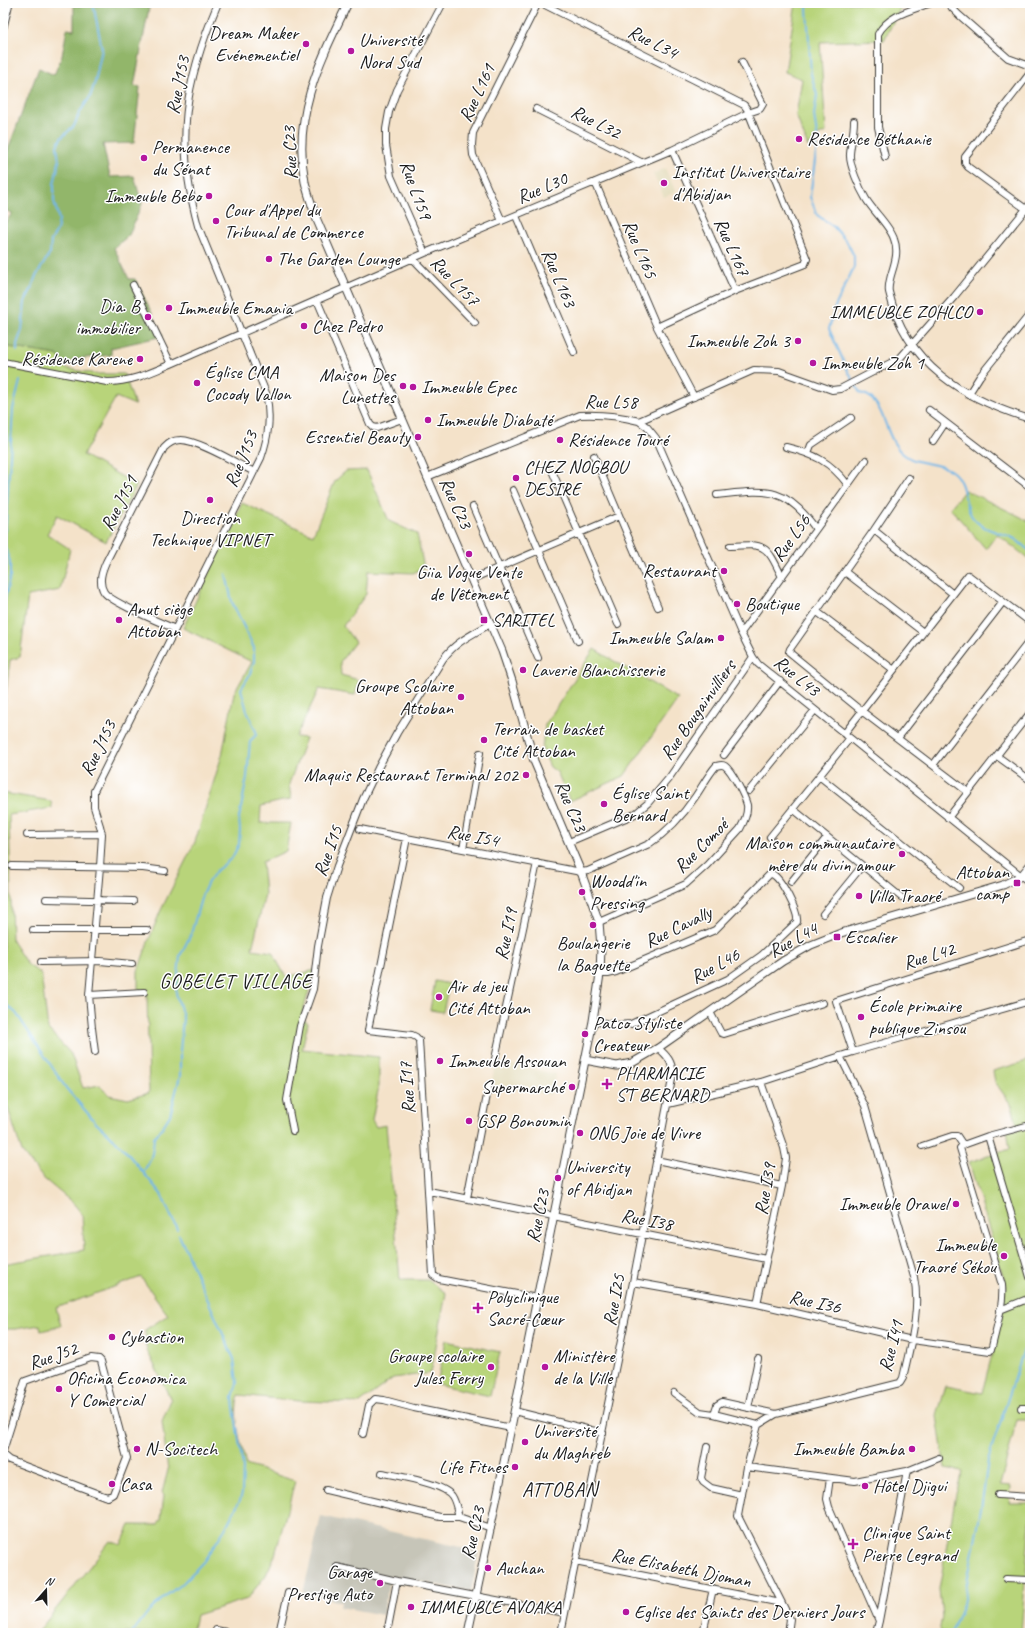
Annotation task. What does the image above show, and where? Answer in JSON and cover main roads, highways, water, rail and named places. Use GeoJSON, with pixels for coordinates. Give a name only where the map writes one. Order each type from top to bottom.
{"type":"FeatureCollection","features":[{"type":"Feature","properties":{"kind":"waterway"},"geometry":{"type":"LineString","coordinates":[[17,351],[17,344],[22,330],[25,301],[35,278],[50,253],[51,241],[57,230],[59,220],[54,201],[54,184],[59,162],[57,146],[61,138],[74,126],[80,112],[90,97],[95,82],[102,49],[93,3]]}},
{"type":"Feature","properties":{"kind":"waterway"},"geometry":{"type":"LineString","coordinates":[[808,3],[807,9],[811,74],[817,95],[814,115],[817,136],[816,153],[810,197],[817,215],[834,227],[847,242],[854,256],[854,267],[835,307],[829,329],[848,371],[860,393],[870,397],[875,403],[896,446],[902,453],[914,460],[950,470],[959,479],[964,491],[968,509],[975,520],[990,530],[1013,538],[1030,551]]}},
{"type":"Feature","properties":{"kind":"waterway"},"geometry":{"type":"LineString","coordinates":[[3,607],[10,576],[10,561],[5,548],[5,537],[13,409],[20,381]]}},
{"type":"Feature","properties":{"kind":"waterway"},"geometry":{"type":"LineString","coordinates":[[143,1172],[152,1156],[154,1137],[160,1131],[170,1115],[180,1076],[180,1052],[183,1017],[176,993],[180,956],[191,934],[202,895],[208,882],[217,870],[232,858],[239,844],[239,818],[247,777],[250,741],[257,734],[247,711],[241,689],[249,676],[254,662],[254,648],[232,602],[226,574]]}},
{"type":"Feature","properties":{"kind":"waterway"},"geometry":{"type":"LineString","coordinates":[[3,1002],[16,1013],[66,1088],[96,1123],[123,1148],[161,1194],[177,1229]]}},
{"type":"Feature","properties":{"kind":"waterway"},"geometry":{"type":"LineString","coordinates":[[132,1633],[148,1612],[184,1582],[204,1561],[225,1529],[242,1493],[243,1468],[233,1397],[237,1383],[234,1359],[179,1235]]}},
{"type":"Feature","properties":{"kind":"waterway"},"geometry":{"type":"LineString","coordinates":[[951,1633],[963,1604],[981,1509],[988,1460],[1027,1340],[1030,1336]]}},
{"type":"Feature","properties":{"kind":"place","name":"Dream Maker Evénementiel"},"geometry":{"type":"Point","coordinates":[306,44]}},
{"type":"Feature","properties":{"kind":"place","name":"Université Nord Sud"},"geometry":{"type":"Point","coordinates":[351,51]}},
{"type":"Feature","properties":{"kind":"place","name":"Résidence Béthanie"},"geometry":{"type":"Point","coordinates":[799,139]}},
{"type":"Feature","properties":{"kind":"place","name":"Permanence du Sénat"},"geometry":{"type":"Point","coordinates":[144,158]}},
{"type":"Feature","properties":{"kind":"place","name":"Institut Universitaire d'Abidjan"},"geometry":{"type":"Point","coordinates":[664,183]}},
{"type":"Feature","properties":{"kind":"place","name":"Immeuble Bebo"},"geometry":{"type":"Point","coordinates":[209,196]}},
{"type":"Feature","properties":{"kind":"place","name":"Cour d'Appel du Tribunal de Commerce"},"geometry":{"type":"Point","coordinates":[216,221]}},
{"type":"Feature","properties":{"kind":"place","name":"The Garden Lounge"},"geometry":{"type":"Point","coordinates":[269,259]}},
{"type":"Feature","properties":{"kind":"place","name":"Immeuble Emania"},"geometry":{"type":"Point","coordinates":[169,308]}},
{"type":"Feature","properties":{"kind":"place","name":"IMMEUBLE ZOHLCO"},"geometry":{"type":"Point","coordinates":[980,312]}},
{"type":"Feature","properties":{"kind":"place","name":"Dia. B immobilier"},"geometry":{"type":"Point","coordinates":[148,317]}},
{"type":"Feature","properties":{"kind":"place","name":"Chez Pedro"},"geometry":{"type":"Point","coordinates":[304,326]}},
{"type":"Feature","properties":{"kind":"place","name":"Immeuble Zoh 3"},"geometry":{"type":"Point","coordinates":[798,341]}},
{"type":"Feature","properties":{"kind":"place","name":"Résidence Karene"},"geometry":{"type":"Point","coordinates":[140,359]}},
{"type":"Feature","properties":{"kind":"place","name":"Immeuble Zoh 1"},"geometry":{"type":"Point","coordinates":[813,363]}},
{"type":"Feature","properties":{"kind":"place","name":"Église CMA Cocody Vallon"},"geometry":{"type":"Point","coordinates":[197,383]}},
{"type":"Feature","properties":{"kind":"place","name":"Maison Des Lunettes"},"geometry":{"type":"Point","coordinates":[403,386]}},
{"type":"Feature","properties":{"kind":"place","name":"Immeuble Epec"},"geometry":{"type":"Point","coordinates":[413,387]}},
{"type":"Feature","properties":{"kind":"place","name":"Immeuble Diabaté"},"geometry":{"type":"Point","coordinates":[428,420]}},
{"type":"Feature","properties":{"kind":"place","name":"Essentiel Beauty"},"geometry":{"type":"Point","coordinates":[418,437]}},
{"type":"Feature","properties":{"kind":"place","name":"Résidence Touré"},"geometry":{"type":"Point","coordinates":[560,440]}},
{"type":"Feature","properties":{"kind":"place","name":"CHEZ NOGBOU DESIRE"},"geometry":{"type":"Point","coordinates":[516,478]}},
{"type":"Feature","properties":{"kind":"place","name":"Direction Technique VIPNET"},"geometry":{"type":"Point","coordinates":[210,500]}},
{"type":"Feature","properties":{"kind":"place","name":"Giia Vogue Vente de Vêtement"},"geometry":{"type":"Point","coordinates":[469,554]}},
{"type":"Feature","properties":{"kind":"place","name":"Restaurant"},"geometry":{"type":"Point","coordinates":[724,571]}},
{"type":"Feature","properties":{"kind":"place","name":"Boutique"},"geometry":{"type":"Point","coordinates":[737,604]}},
{"type":"Feature","properties":{"kind":"place","name":"Anut siège Attoban"},"geometry":{"type":"Point","coordinates":[119,620]}},
{"type":"Feature","properties":{"kind":"place","name":"SARITEL"},"geometry":{"type":"Point","coordinates":[484,620]}},
{"type":"Feature","properties":{"kind":"place","name":"Immeuble Salam"},"geometry":{"type":"Point","coordinates":[721,638]}},
{"type":"Feature","properties":{"kind":"place","name":"Laverie Blanchisserie"},"geometry":{"type":"Point","coordinates":[523,670]}},
{"type":"Feature","properties":{"kind":"place","name":"Groupe Scolaire Attoban"},"geometry":{"type":"Point","coordinates":[461,697]}},
{"type":"Feature","properties":{"kind":"place","name":"Terrain de basket Cité Attoban"},"geometry":{"type":"Point","coordinates":[484,740]}},
{"type":"Feature","properties":{"kind":"place","name":"Maquis Restaurant Terminal 202"},"geometry":{"type":"Point","coordinates":[526,775]}},
{"type":"Feature","properties":{"kind":"place","name":"Église Saint Bernard"},"geometry":{"type":"Point","coordinates":[604,804]}},
{"type":"Feature","properties":{"kind":"place","name":"Maison communautaire mère du divin amour"},"geometry":{"type":"Point","coordinates":[902,854]}},
{"type":"Feature","properties":{"kind":"place","name":"Attoban camp"},"geometry":{"type":"Point","coordinates":[1017,883]}},
{"type":"Feature","properties":{"kind":"place","name":"Woodd'in Pressing"},"geometry":{"type":"Point","coordinates":[582,892]}},
{"type":"Feature","properties":{"kind":"place","name":"Villa Traoré"},"geometry":{"type":"Point","coordinates":[859,896]}},
{"type":"Feature","properties":{"kind":"place","name":"Boulangerie la Baguette"},"geometry":{"type":"Point","coordinates":[593,925]}},
{"type":"Feature","properties":{"kind":"place","name":"Escalier"},"geometry":{"type":"Point","coordinates":[837,937]}},
{"type":"Feature","properties":{"kind":"place","name":"Air de jeu Cité Attoban"},"geometry":{"type":"Point","coordinates":[439,997]}},
{"type":"Feature","properties":{"kind":"place","name":"École primaire publique Zinsou"},"geometry":{"type":"Point","coordinates":[861,1017]}},
{"type":"Feature","properties":{"kind":"place","name":"Patco Styliste Createur"},"geometry":{"type":"Point","coordinates":[585,1034]}},
{"type":"Feature","properties":{"kind":"place","name":"Immeuble Assouan"},"geometry":{"type":"Point","coordinates":[440,1061]}},
{"type":"Feature","properties":{"kind":"place","name":"PHARMACIE ST BERNARD"},"geometry":{"type":"Point","coordinates":[607,1084]}},
{"type":"Feature","properties":{"kind":"place","name":"Supermarché"},"geometry":{"type":"Point","coordinates":[572,1087]}},
{"type":"Feature","properties":{"kind":"place","name":"GSP Bonoumin"},"geometry":{"type":"Point","coordinates":[469,1121]}},
{"type":"Feature","properties":{"kind":"place","name":"ONG Joie de Vivre"},"geometry":{"type":"Point","coordinates":[580,1133]}},
{"type":"Feature","properties":{"kind":"place","name":"University of Abidjan"},"geometry":{"type":"Point","coordinates":[558,1178]}},
{"type":"Feature","properties":{"kind":"place","name":"Immeuble Orawel"},"geometry":{"type":"Point","coordinates":[956,1204]}},
{"type":"Feature","properties":{"kind":"place","name":"Immeuble Traoré Sékou"},"geometry":{"type":"Point","coordinates":[1004,1256]}},
{"type":"Feature","properties":{"kind":"place","name":"Polyclinique Sacré-Cœur"},"geometry":{"type":"Point","coordinates":[478,1308]}},
{"type":"Feature","properties":{"kind":"place","name":"Cybastion"},"geometry":{"type":"Point","coordinates":[112,1337]}},
{"type":"Feature","properties":{"kind":"place","name":"Groupe scolaire Jules Ferry"},"geometry":{"type":"Point","coordinates":[491,1367]}},
{"type":"Feature","properties":{"kind":"place","name":"Ministère de la Ville"},"geometry":{"type":"Point","coordinates":[545,1367]}},
{"type":"Feature","properties":{"kind":"place","name":"Oficina Economica Y Comercial"},"geometry":{"type":"Point","coordinates":[59,1389]}},
{"type":"Feature","properties":{"kind":"place","name":"Université du Maghreb"},"geometry":{"type":"Point","coordinates":[525,1442]}},
{"type":"Feature","properties":{"kind":"place","name":"N-Socitech"},"geometry":{"type":"Point","coordinates":[137,1449]}},
{"type":"Feature","properties":{"kind":"place","name":"Immeuble Bamba"},"geometry":{"type":"Point","coordinates":[912,1449]}},
{"type":"Feature","properties":{"kind":"place","name":"Life Fitnes"},"geometry":{"type":"Point","coordinates":[515,1467]}},
{"type":"Feature","properties":{"kind":"place","name":"Casa"},"geometry":{"type":"Point","coordinates":[112,1484]}},
{"type":"Feature","properties":{"kind":"place","name":"Hôtel Djigui"},"geometry":{"type":"Point","coordinates":[865,1486]}},
{"type":"Feature","properties":{"kind":"place","name":"Clinique Saint Pierre Legrand"},"geometry":{"type":"Point","coordinates":[853,1544]}},
{"type":"Feature","properties":{"kind":"place","name":"Auchan"},"geometry":{"type":"Point","coordinates":[488,1568]}},
{"type":"Feature","properties":{"kind":"place","name":"Garage Prestige Auto"},"geometry":{"type":"Point","coordinates":[380,1583]}},
{"type":"Feature","properties":{"kind":"place","name":"IMMEUBLE AVOAKA"},"geometry":{"type":"Point","coordinates":[411,1607]}},
{"type":"Feature","properties":{"kind":"place","name":"Eglise des Saints des Derniers Jours"},"geometry":{"type":"Point","coordinates":[626,1612]}},
{"type":"Feature","properties":{"kind":"district","name":"GOBELET VILLAGE"},"geometry":{"type":"Point","coordinates":[236,981]}},
{"type":"Feature","properties":{"kind":"district","name":"ATTOBAN"},"geometry":{"type":"Point","coordinates":[560,1489]}}]}
